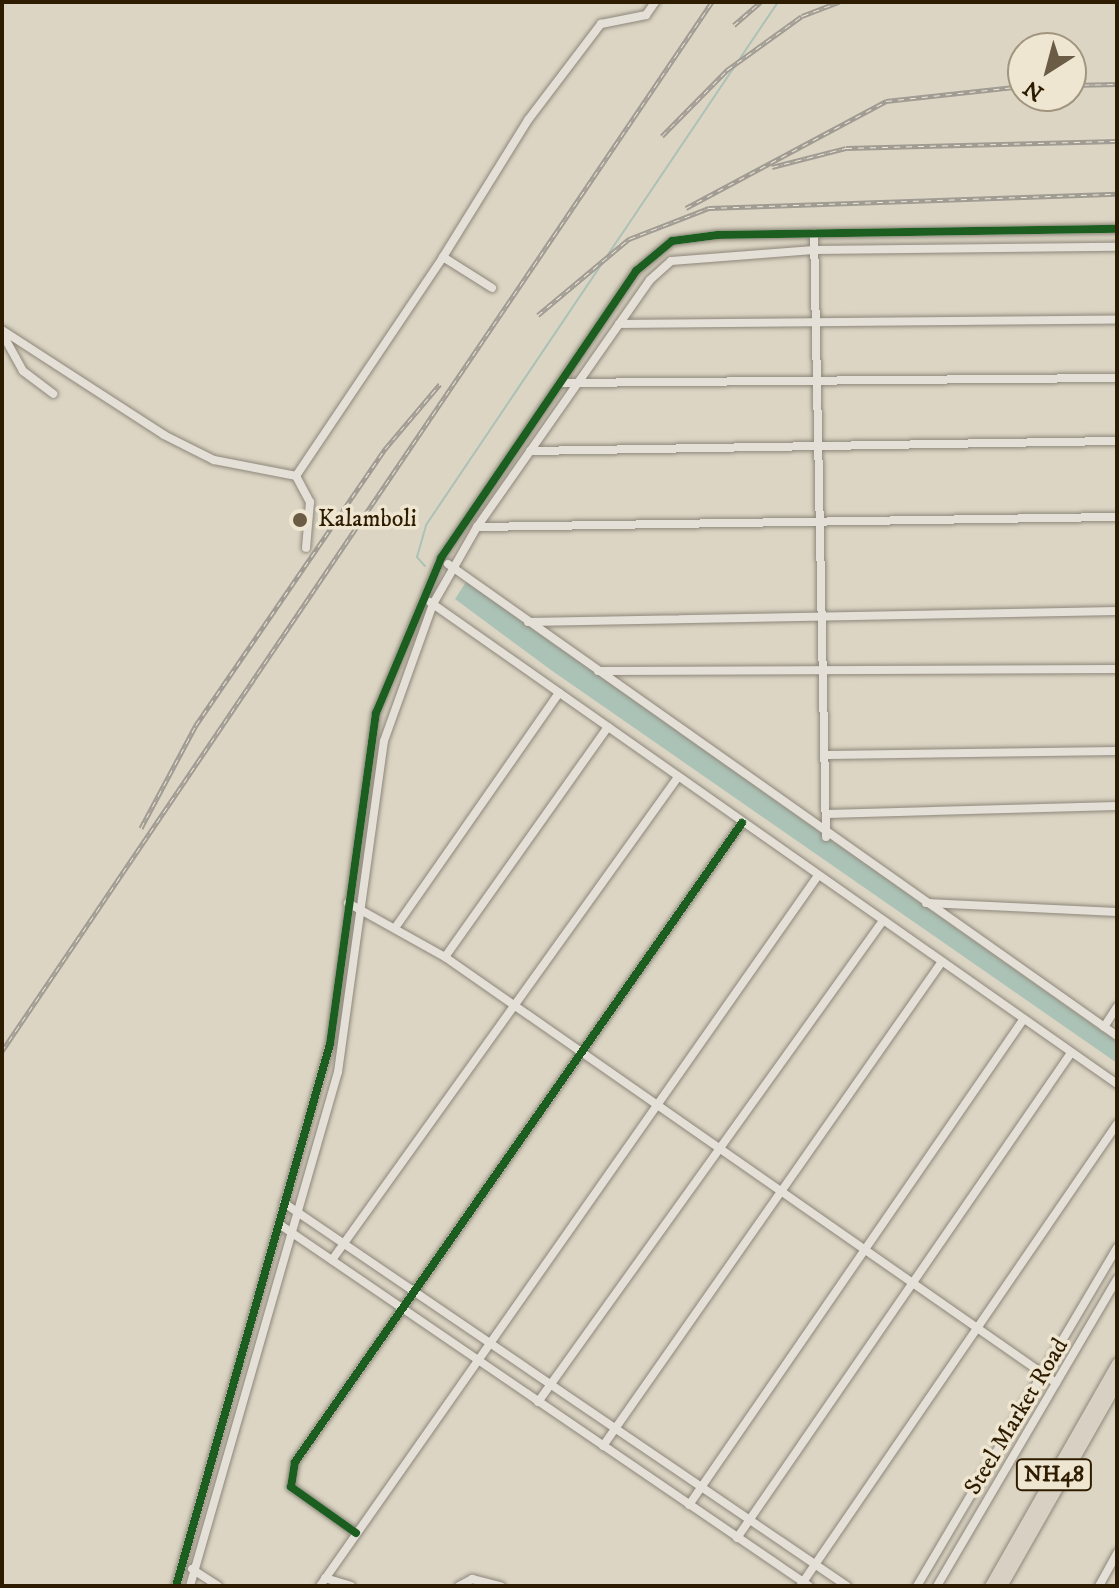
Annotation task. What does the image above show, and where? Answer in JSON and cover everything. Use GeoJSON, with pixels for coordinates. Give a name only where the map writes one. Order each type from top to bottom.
{"type":"FeatureCollection","features":[{"type":"Feature","properties":{"kind":"highway","name":"NH48"},"geometry":{"type":"LineString","coordinates":[[990,1586],[1117,1363]]}},
{"type":"Feature","properties":{"kind":"highway","name":"NH48"},"geometry":{"type":"LineString","coordinates":[[1001,1586],[1117,1382]]}},
{"type":"Feature","properties":{"kind":"street"},"geometry":{"type":"LineString","coordinates":[[296,476],[443,257],[528,120],[601,24],[646,15],[655,2]]}},
{"type":"Feature","properties":{"kind":"street"},"geometry":{"type":"LineString","coordinates":[[176,1586],[330,1044],[376,713],[441,558],[562,383],[660,247],[718,235],[1117,229]]}},
{"type":"Feature","properties":{"kind":"street"},"geometry":{"type":"LineString","coordinates":[[814,233],[828,755],[826,837]]}},
{"type":"Feature","properties":{"kind":"street"},"geometry":{"type":"LineString","coordinates":[[190,1586],[295,1234],[352,1009],[382,752],[434,602],[477,527],[619,324],[671,261],[814,250],[1117,247]]}},
{"type":"Feature","properties":{"kind":"street"},"geometry":{"type":"LineString","coordinates":[[443,257],[492,288]]}},
{"type":"Feature","properties":{"kind":"street"},"geometry":{"type":"LineString","coordinates":[[619,324],[1117,320]]}},
{"type":"Feature","properties":{"kind":"street"},"geometry":{"type":"LineString","coordinates":[[2,331],[164,435],[214,460],[296,476]]}},
{"type":"Feature","properties":{"kind":"street"},"geometry":{"type":"LineString","coordinates":[[2,331],[23,371],[53,394]]}},
{"type":"Feature","properties":{"kind":"street"},"geometry":{"type":"LineString","coordinates":[[562,383],[1117,378]]}},
{"type":"Feature","properties":{"kind":"street"},"geometry":{"type":"LineString","coordinates":[[530,451],[821,441],[1117,441]]}},
{"type":"Feature","properties":{"kind":"street"},"geometry":{"type":"LineString","coordinates":[[296,476],[310,502],[306,548]]}},
{"type":"Feature","properties":{"kind":"street"},"geometry":{"type":"LineString","coordinates":[[477,527],[1117,517]]}},
{"type":"Feature","properties":{"kind":"street"},"geometry":{"type":"LineString","coordinates":[[441,558],[450,571],[528,622],[826,837],[1117,1036]]}},
{"type":"Feature","properties":{"kind":"street"},"geometry":{"type":"LineString","coordinates":[[424,596],[817,877],[1117,1084]]}},
{"type":"Feature","properties":{"kind":"street"},"geometry":{"type":"LineString","coordinates":[[528,622],[1117,611]]}},
{"type":"Feature","properties":{"kind":"street"},"geometry":{"type":"LineString","coordinates":[[597,671],[1117,669]]}},
{"type":"Feature","properties":{"kind":"street"},"geometry":{"type":"LineString","coordinates":[[395,928],[559,693]]}},
{"type":"Feature","properties":{"kind":"street"},"geometry":{"type":"LineString","coordinates":[[445,957],[608,727]]}},
{"type":"Feature","properties":{"kind":"street"},"geometry":{"type":"LineString","coordinates":[[828,755],[1117,751]]}},
{"type":"Feature","properties":{"kind":"street"},"geometry":{"type":"LineString","coordinates":[[332,1260],[512,1004],[678,777]]}},
{"type":"Feature","properties":{"kind":"street"},"geometry":{"type":"LineString","coordinates":[[827,814],[1117,806]]}},
{"type":"Feature","properties":{"kind":"street"},"geometry":{"type":"LineString","coordinates":[[356,1533],[299,1496],[289,1479],[403,1309],[742,823]]}},
{"type":"Feature","properties":{"kind":"street"},"geometry":{"type":"LineString","coordinates":[[351,1586],[322,1582],[492,1347],[817,877]]}},
{"type":"Feature","properties":{"kind":"street"},"geometry":{"type":"LineString","coordinates":[[348,903],[445,957],[1056,1383]]}},
{"type":"Feature","properties":{"kind":"street"},"geometry":{"type":"LineString","coordinates":[[923,903],[1117,912]]}},
{"type":"Feature","properties":{"kind":"street"},"geometry":{"type":"LineString","coordinates":[[538,1402],[882,922]]}},
{"type":"Feature","properties":{"kind":"street"},"geometry":{"type":"LineString","coordinates":[[603,1446],[785,1194],[941,963]]}},
{"type":"Feature","properties":{"kind":"street"},"geometry":{"type":"LineString","coordinates":[[1104,1027],[1117,1007]]}},
{"type":"Feature","properties":{"kind":"street"},"geometry":{"type":"LineString","coordinates":[[689,1505],[1023,1020]]}},
{"type":"Feature","properties":{"kind":"street"},"geometry":{"type":"LineString","coordinates":[[737,1538],[909,1281],[1071,1053]]}},
{"type":"Feature","properties":{"kind":"street"},"geometry":{"type":"LineString","coordinates":[[279,1224],[804,1585],[814,1565],[975,1327],[1117,1124]]}},
{"type":"Feature","properties":{"kind":"street"},"geometry":{"type":"LineString","coordinates":[[284,1203],[847,1586]]}},
{"type":"Feature","properties":{"kind":"street","name":"Steel Market Road"},"geometry":{"type":"LineString","coordinates":[[917,1586],[1117,1248]]}},
{"type":"Feature","properties":{"kind":"street","name":"Steel Market Road"},"geometry":{"type":"LineString","coordinates":[[937,1586],[1117,1279]]}},
{"type":"Feature","properties":{"kind":"street"},"geometry":{"type":"LineString","coordinates":[[1099,1586],[1117,1553]]}},
{"type":"Feature","properties":{"kind":"street"},"geometry":{"type":"LineString","coordinates":[[184,1564],[218,1586]]}},
{"type":"Feature","properties":{"kind":"street"},"geometry":{"type":"LineString","coordinates":[[459,1586],[472,1579],[501,1586]]}},
{"type":"Feature","properties":{"kind":"shaded area"},"geometry":{"type":"Polygon","coordinates":[[[466,582],[1117,1042],[1117,1063],[551,670],[455,599],[466,582]]]}},
{"type":"Feature","properties":{"kind":"waterway"},"geometry":{"type":"LineString","coordinates":[[425,566],[417,557],[426,525],[778,2]]}},
{"type":"Feature","properties":{"kind":"railway"},"geometry":{"type":"LineString","coordinates":[[2,1051],[712,2]]}},
{"type":"Feature","properties":{"kind":"railway"},"geometry":{"type":"LineString","coordinates":[[734,25],[760,2]]}},
{"type":"Feature","properties":{"kind":"railway"},"geometry":{"type":"LineString","coordinates":[[662,136],[727,70],[802,16],[839,2]]}},
{"type":"Feature","properties":{"kind":"railway"},"geometry":{"type":"LineString","coordinates":[[1087,85],[1117,84]]}},
{"type":"Feature","properties":{"kind":"railway"},"geometry":{"type":"LineString","coordinates":[[686,208],[886,101],[1007,88]]}},
{"type":"Feature","properties":{"kind":"railway"},"geometry":{"type":"LineString","coordinates":[[772,167],[846,148],[1117,141]]}},
{"type":"Feature","properties":{"kind":"railway"},"geometry":{"type":"LineString","coordinates":[[538,315],[629,239],[709,208],[1117,194]]}},
{"type":"Feature","properties":{"kind":"railway"},"geometry":{"type":"LineString","coordinates":[[141,828],[196,725],[385,449],[440,384]]}},
{"type":"Feature","properties":{"kind":"cycle path"},"geometry":{"type":"LineString","coordinates":[[176,1586],[330,1044],[376,713],[441,558],[636,271],[672,241],[718,235],[1117,229]]}},
{"type":"Feature","properties":{"kind":"cycle path"},"geometry":{"type":"LineString","coordinates":[[356,1533],[291,1487],[295,1462],[742,823]]}},
{"type":"Feature","properties":{"kind":"place","name":"Kalamboli"},"geometry":{"type":"Point","coordinates":[300,520]}}]}
